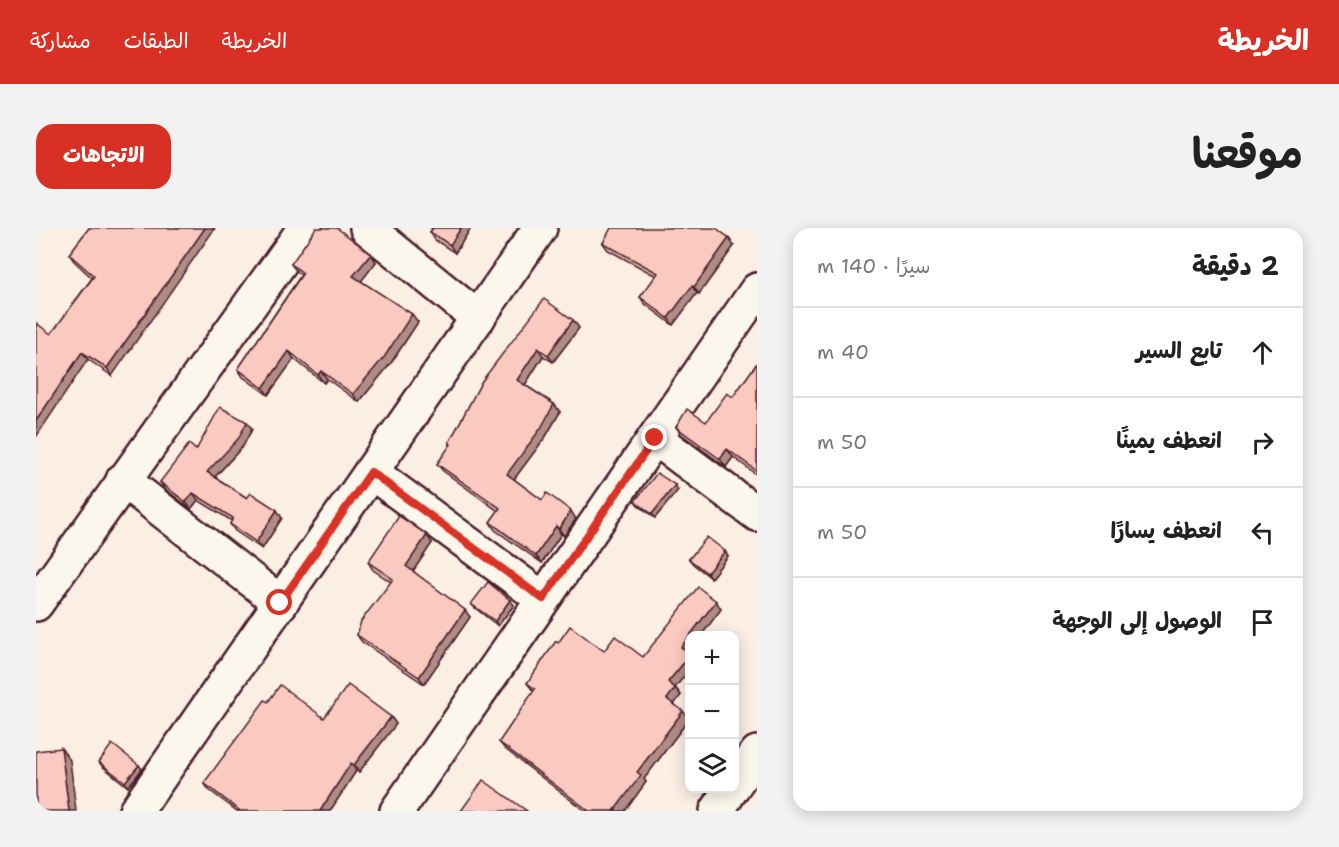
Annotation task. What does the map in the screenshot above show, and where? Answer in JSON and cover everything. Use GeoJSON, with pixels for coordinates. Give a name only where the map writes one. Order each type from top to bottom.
{"type":"FeatureCollection","features":[{"type":"Feature","properties":{"kind":"street"},"geometry":{"type":"LineString","coordinates":[[36,604],[305,228]]}},
{"type":"Feature","properties":{"kind":"street"},"geometry":{"type":"LineString","coordinates":[[366,228],[478,318]]}},
{"type":"Feature","properties":{"kind":"street"},"geometry":{"type":"LineString","coordinates":[[136,811],[540,228]]}},
{"type":"Feature","properties":{"kind":"street"},"geometry":{"type":"LineString","coordinates":[[397,811],[757,290]]}},
{"type":"Feature","properties":{"kind":"street"},"geometry":{"type":"LineString","coordinates":[[655,438],[757,514]]}},
{"type":"Feature","properties":{"kind":"street"},"geometry":{"type":"LineString","coordinates":[[371,472],[543,599]]}},
{"type":"Feature","properties":{"kind":"street"},"geometry":{"type":"LineString","coordinates":[[123,480],[280,603]]}},
{"type":"Feature","properties":{"kind":"street"},"geometry":{"type":"LineString","coordinates":[[739,778],[757,753]]}},
{"type":"Feature","properties":{"kind":"street"},"geometry":{"type":"LineString","coordinates":[[717,811],[729,793]]}},
{"type":"Feature","properties":{"kind":"building"},"geometry":{"type":"Polygon","coordinates":[[[89,228],[205,228],[107,368],[82,352],[36,421],[36,323],[51,334],[94,276],[69,254],[89,228]]]}},
{"type":"Feature","properties":{"kind":"building"},"geometry":{"type":"Polygon","coordinates":[[[316,228],[337,228],[371,254],[353,276],[412,314],[385,356],[353,394],[321,371],[318,375],[289,351],[263,388],[238,369],[303,273],[291,264],[316,228]]]}},
{"type":"Feature","properties":{"kind":"building"},"geometry":{"type":"Polygon","coordinates":[[[433,228],[461,228],[450,245],[430,232],[433,228]]]}},
{"type":"Feature","properties":{"kind":"building"},"geometry":{"type":"Polygon","coordinates":[[[611,228],[716,228],[729,238],[694,287],[692,286],[668,318],[640,297],[658,273],[603,243],[611,228]]]}},
{"type":"Feature","properties":{"kind":"building"},"geometry":{"type":"Polygon","coordinates":[[[544,299],[573,320],[548,355],[538,348],[517,380],[554,404],[541,428],[507,474],[542,500],[547,493],[571,511],[559,529],[556,526],[536,556],[490,522],[500,508],[437,464],[451,444],[449,443],[482,381],[544,299]]]}},
{"type":"Feature","properties":{"kind":"building"},"geometry":{"type":"Polygon","coordinates":[[[757,363],[757,471],[727,449],[720,459],[676,427],[687,409],[706,422],[727,393],[733,397],[757,363]]]}},
{"type":"Feature","properties":{"kind":"building"},"geometry":{"type":"Polygon","coordinates":[[[220,407],[247,422],[238,439],[207,472],[247,498],[251,493],[277,510],[256,542],[230,524],[233,518],[193,493],[186,502],[160,482],[189,444],[196,450],[220,407]]]}},
{"type":"Feature","properties":{"kind":"building"},"geometry":{"type":"Polygon","coordinates":[[[657,473],[675,485],[652,514],[635,501],[657,473]]]}},
{"type":"Feature","properties":{"kind":"building"},"geometry":{"type":"Polygon","coordinates":[[[399,516],[427,535],[406,566],[465,610],[419,677],[357,635],[361,621],[393,579],[368,562],[399,516]]]}},
{"type":"Feature","properties":{"kind":"building"},"geometry":{"type":"Polygon","coordinates":[[[707,537],[725,551],[707,573],[689,559],[707,537]]]}},
{"type":"Feature","properties":{"kind":"building"},"geometry":{"type":"Polygon","coordinates":[[[488,582],[510,600],[495,621],[471,604],[488,582]]]}},
{"type":"Feature","properties":{"kind":"building"},"geometry":{"type":"Polygon","coordinates":[[[698,587],[716,601],[693,631],[685,631],[685,642],[681,647],[685,650],[685,661],[668,682],[675,688],[667,699],[683,711],[637,772],[641,775],[614,811],[589,811],[499,742],[535,689],[527,683],[556,641],[558,643],[570,626],[604,651],[615,636],[643,657],[698,587]]]}},
{"type":"Feature","properties":{"kind":"building"},"geometry":{"type":"Polygon","coordinates":[[[280,685],[324,718],[348,685],[391,717],[354,765],[351,763],[320,811],[238,811],[204,783],[265,700],[268,702],[280,685]]]}},
{"type":"Feature","properties":{"kind":"building"},"geometry":{"type":"Polygon","coordinates":[[[112,744],[139,765],[125,782],[99,762],[112,744]]]}},
{"type":"Feature","properties":{"kind":"building"},"geometry":{"type":"Polygon","coordinates":[[[61,748],[69,811],[36,811],[36,751],[61,748]]]}},
{"type":"Feature","properties":{"kind":"building"},"geometry":{"type":"Polygon","coordinates":[[[483,780],[527,811],[461,811],[483,780]]]}},
{"type":"Feature","properties":{"kind":"route"},"geometry":{"type":"LineString","coordinates":[[280,603],[371,472],[543,599],[655,438]]}}]}
